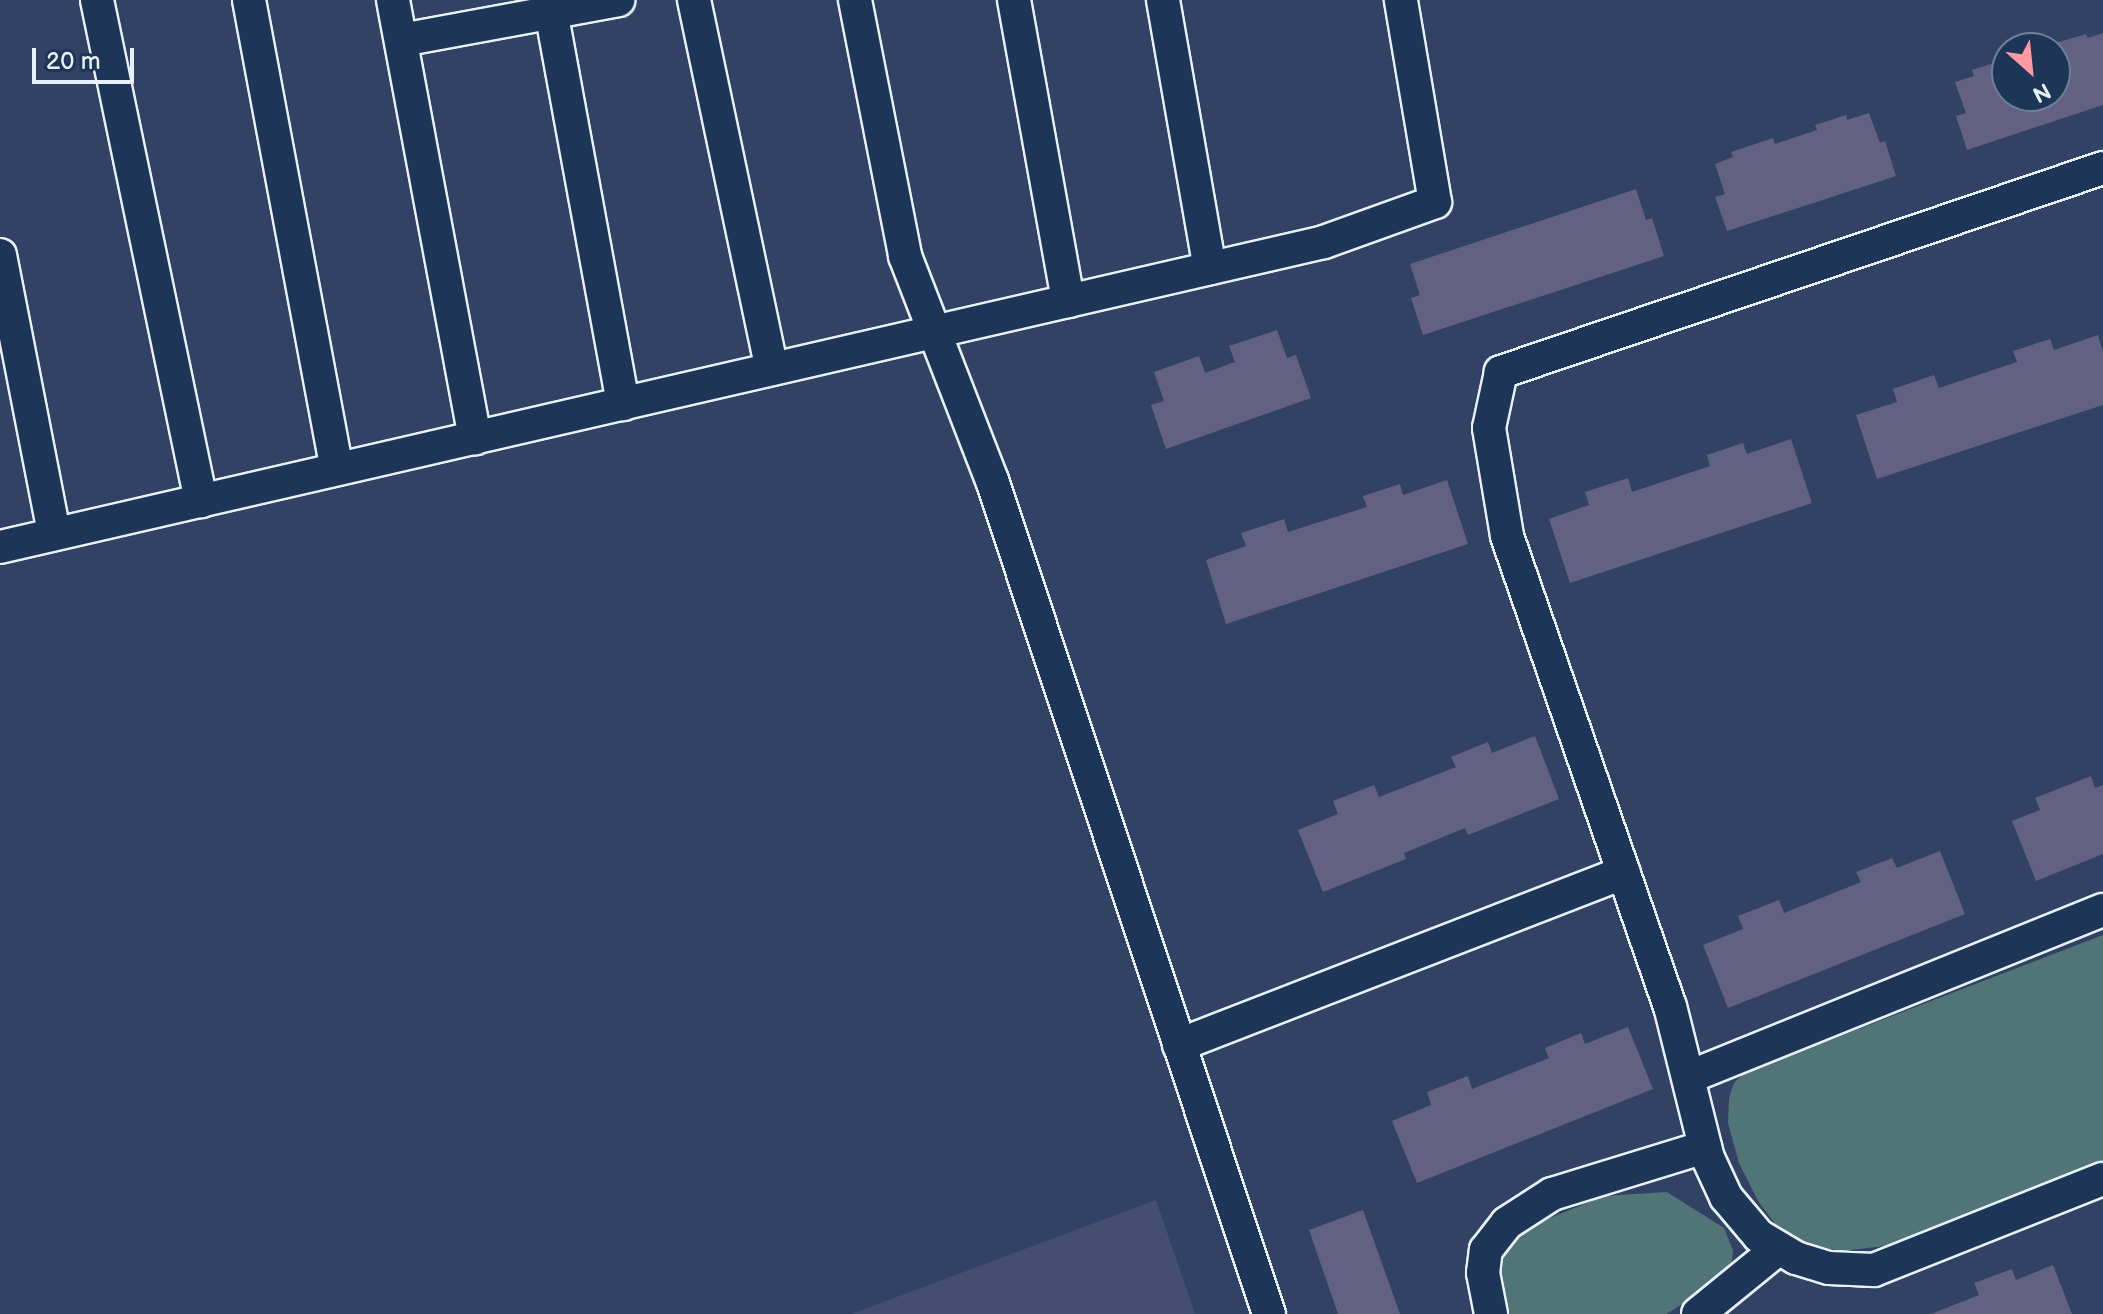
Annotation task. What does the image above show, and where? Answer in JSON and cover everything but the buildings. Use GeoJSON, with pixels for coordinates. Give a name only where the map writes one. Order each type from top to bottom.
{"type":"FeatureCollection","features":[{"type":"Feature","properties":{"kind":"street"},"geometry":{"type":"LineString","coordinates":[[97,0],[201,501]]}},
{"type":"Feature","properties":{"kind":"street"},"geometry":{"type":"LineString","coordinates":[[249,0],[337,469]]}},
{"type":"Feature","properties":{"kind":"street"},"geometry":{"type":"LineString","coordinates":[[393,0],[475,438]]}},
{"type":"Feature","properties":{"kind":"street"},"geometry":{"type":"LineString","coordinates":[[401,40],[550,6],[618,0]]}},
{"type":"Feature","properties":{"kind":"street"},"geometry":{"type":"LineString","coordinates":[[694,0],[772,369]]}},
{"type":"Feature","properties":{"kind":"street"},"geometry":{"type":"LineString","coordinates":[[855,0],[905,256],[992,480],[1269,1314]]}},
{"type":"Feature","properties":{"kind":"street"},"geometry":{"type":"LineString","coordinates":[[1014,0],[1068,301]]}},
{"type":"Feature","properties":{"kind":"street"},"geometry":{"type":"LineString","coordinates":[[1163,0],[1210,268]]}},
{"type":"Feature","properties":{"kind":"street"},"geometry":{"type":"LineString","coordinates":[[0,547],[1324,242],[1435,202],[1401,0]]}},
{"type":"Feature","properties":{"kind":"street"},"geometry":{"type":"LineString","coordinates":[[550,6],[623,404]]}},
{"type":"Feature","properties":{"kind":"street"},"geometry":{"type":"LineString","coordinates":[[2103,168],[1501,372],[1489,428],[1507,536],[1670,1006],[1705,1147],[1726,1197],[1759,1236],[1779,1248],[1829,1268],[1874,1270],[2103,1179]]}},
{"type":"Feature","properties":{"kind":"street"},"geometry":{"type":"LineString","coordinates":[[0,255],[54,534]]}},
{"type":"Feature","properties":{"kind":"street"},"geometry":{"type":"LineString","coordinates":[[1179,1045],[1624,872]]}},
{"type":"Feature","properties":{"kind":"street"},"geometry":{"type":"LineString","coordinates":[[1689,1077],[2103,910]]}},
{"type":"Feature","properties":{"kind":"street"},"geometry":{"type":"LineString","coordinates":[[1491,1314],[1483,1273],[1486,1250],[1507,1223],[1552,1194],[1705,1147]]}},
{"type":"Feature","properties":{"kind":"street"},"geometry":{"type":"LineString","coordinates":[[1698,1314],[1779,1248]]}},
{"type":"Feature","properties":{"kind":"shaded area"},"geometry":{"type":"Polygon","coordinates":[[[1156,1200],[1195,1314],[851,1314],[1156,1200]]]}},
{"type":"Feature","properties":{"kind":"green space"},"geometry":{"type":"Polygon","coordinates":[[[2103,935],[2103,1163],[1893,1245],[1842,1251],[1808,1245],[1779,1229],[1758,1201],[1739,1163],[1728,1123],[1729,1098],[1734,1083],[1744,1073],[2103,935]]]}},
{"type":"Feature","properties":{"kind":"green space"},"geometry":{"type":"Polygon","coordinates":[[[1667,1192],[1724,1228],[1733,1250],[1732,1261],[1720,1281],[1666,1314],[1509,1314],[1497,1273],[1506,1251],[1530,1226],[1604,1196],[1667,1192]]]}}]}
